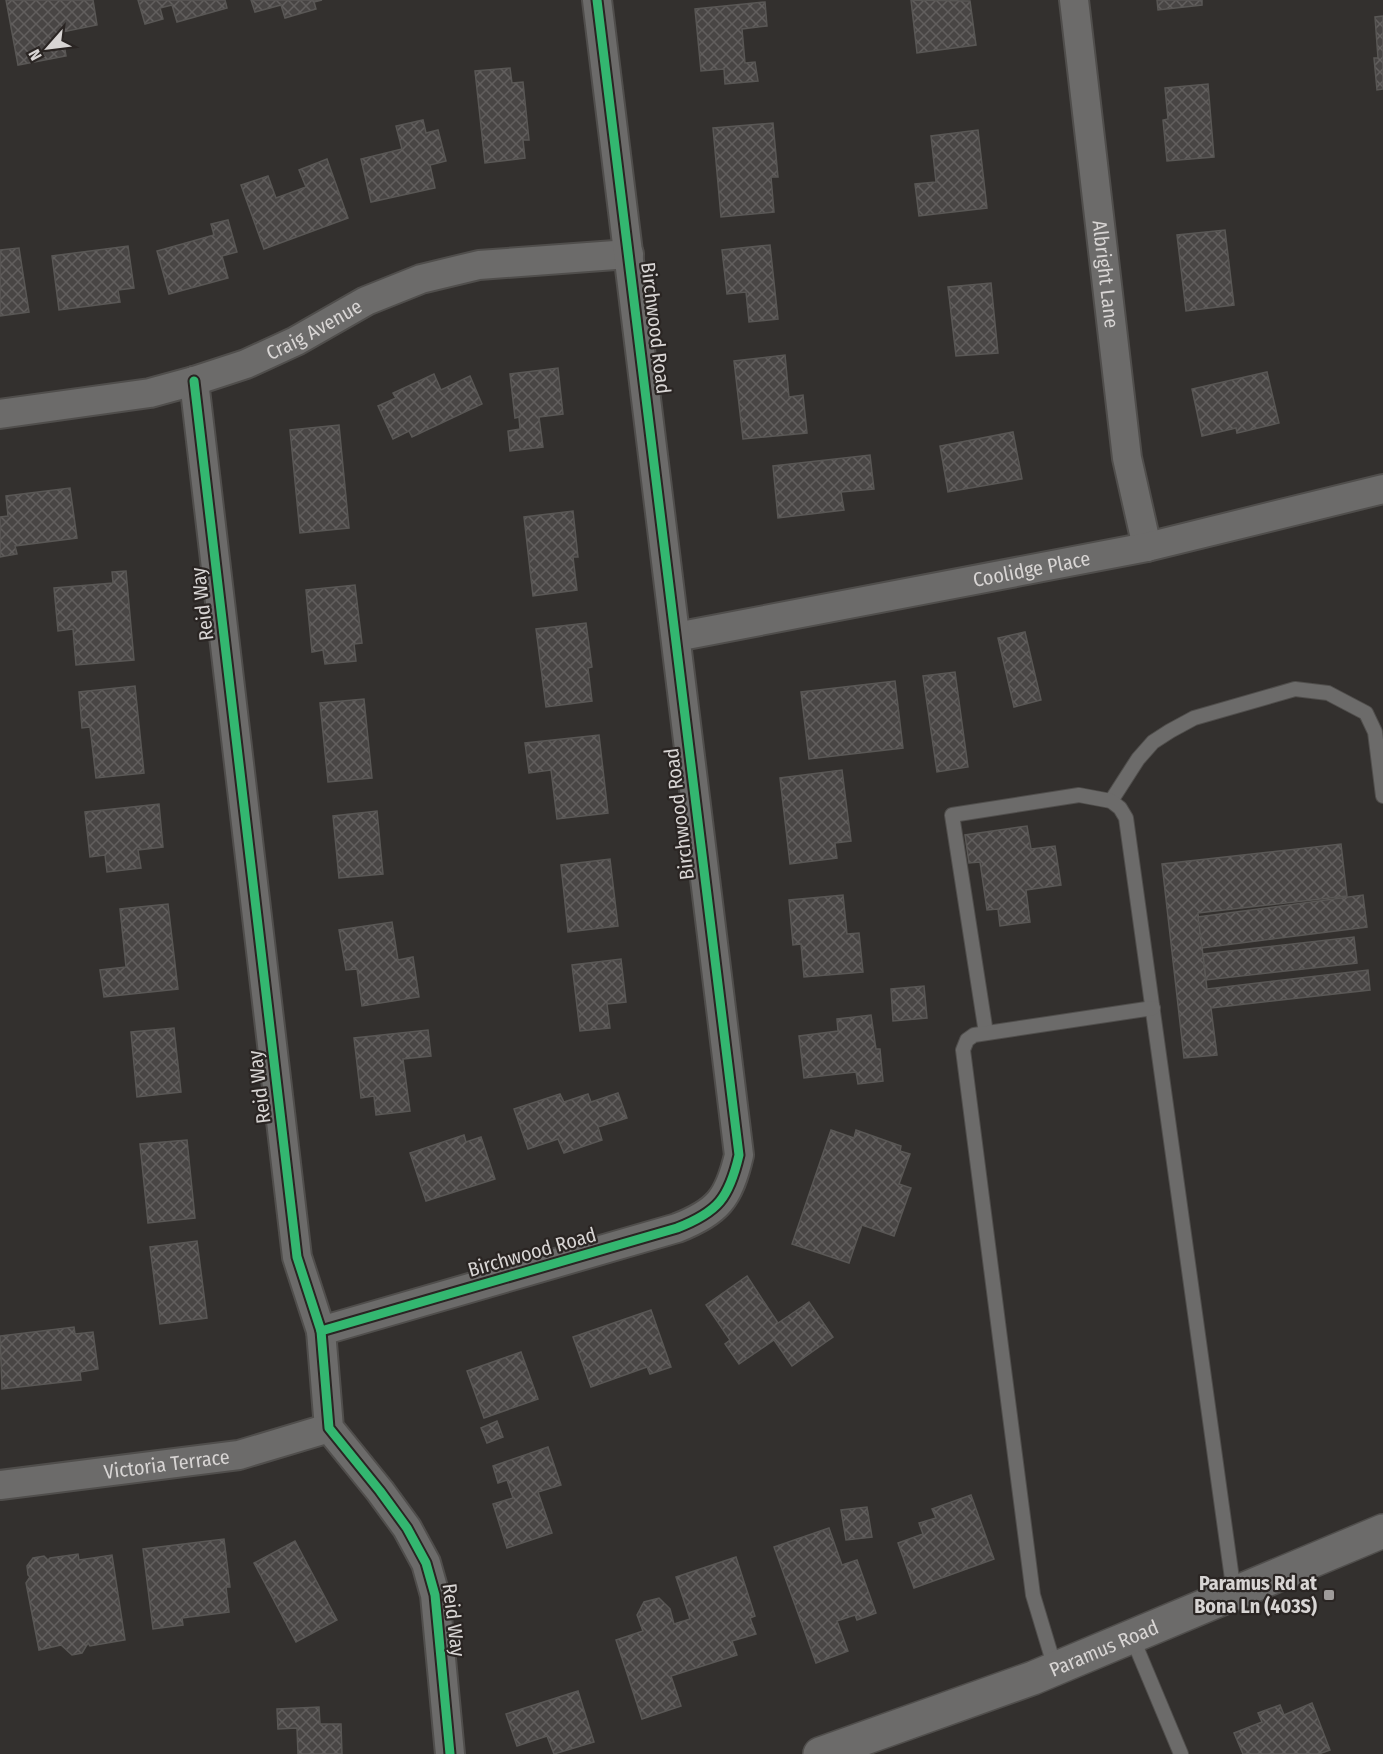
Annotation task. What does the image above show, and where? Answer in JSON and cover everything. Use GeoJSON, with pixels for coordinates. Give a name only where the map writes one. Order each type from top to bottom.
{"type":"FeatureCollection","features":[{"type":"Feature","properties":{"kind":"main road","name":"Paramus Road"},"geometry":{"type":"LineString","coordinates":[[820,1754],[1055,1668],[1383,1531]]}},
{"type":"Feature","properties":{"kind":"street","name":"Birchwood Road"},"geometry":{"type":"LineString","coordinates":[[321,1331],[699,1220],[720,1203],[733,1182],[739,1155],[597,0]]}},
{"type":"Feature","properties":{"kind":"street","name":"Albright Lane"},"geometry":{"type":"LineString","coordinates":[[1074,0],[1127,458],[1147,547]]}},
{"type":"Feature","properties":{"kind":"street","name":"Craig Avenue"},"geometry":{"type":"LineString","coordinates":[[0,414],[150,393],[194,381],[246,364],[296,341],[366,301],[422,279],[479,265],[629,254]]}},
{"type":"Feature","properties":{"kind":"street","name":"Reid Way"},"geometry":{"type":"LineString","coordinates":[[194,381],[297,1257],[321,1331],[329,1428],[394,1509],[426,1563],[435,1595],[450,1754]]}},
{"type":"Feature","properties":{"kind":"street","name":"Coolidge Place"},"geometry":{"type":"LineString","coordinates":[[676,637],[1147,547],[1383,489]]}},
{"type":"Feature","properties":{"kind":"street","name":"Victoria Terrace"},"geometry":{"type":"LineString","coordinates":[[0,1485],[238,1455],[329,1428]]}},
{"type":"Feature","properties":{"kind":"lane"},"geometry":{"type":"LineString","coordinates":[[1111,801],[1138,759],[1153,742],[1170,731],[1194,718],[1295,689],[1328,693],[1366,713],[1375,732],[1383,796]]}},
{"type":"Feature","properties":{"kind":"lane"},"geometry":{"type":"LineString","coordinates":[[986,1033],[952,815],[1079,795],[1111,801],[1120,808],[1126,818],[1234,1593]]}},
{"type":"Feature","properties":{"kind":"lane"},"geometry":{"type":"LineString","coordinates":[[1055,1668],[1033,1595],[963,1050],[967,1040],[974,1035],[1153,1008]]}},
{"type":"Feature","properties":{"kind":"lane"},"geometry":{"type":"LineString","coordinates":[[1132,1636],[1181,1754]]}},
{"type":"Feature","properties":{"kind":"building"},"geometry":{"type":"Polygon","coordinates":[[[6,0],[93,0],[97,25],[62,32],[66,56],[18,65],[6,0]]]}},
{"type":"Feature","properties":{"kind":"building"},"geometry":{"type":"Polygon","coordinates":[[[138,0],[225,0],[227,8],[177,22],[172,5],[160,8],[163,19],[145,24],[138,0]]]}},
{"type":"Feature","properties":{"kind":"building"},"geometry":{"type":"Polygon","coordinates":[[[251,0],[322,0],[314,2],[316,9],[285,18],[281,5],[255,12],[251,0]]]}},
{"type":"Feature","properties":{"kind":"building"},"geometry":{"type":"Polygon","coordinates":[[[911,0],[970,1],[976,45],[917,53],[911,0]]]}},
{"type":"Feature","properties":{"kind":"building"},"geometry":{"type":"Polygon","coordinates":[[[1157,0],[1202,0],[1202,5],[1158,10],[1157,0]]]}},
{"type":"Feature","properties":{"kind":"building"},"geometry":{"type":"Polygon","coordinates":[[[765,2],[767,26],[742,29],[745,63],[755,62],[758,81],[725,84],[724,69],[701,71],[695,9],[765,2]]]}},
{"type":"Feature","properties":{"kind":"building"},"geometry":{"type":"Polygon","coordinates":[[[1383,16],[1383,89],[1377,90],[1374,58],[1378,58],[1375,17],[1383,16]]]}},
{"type":"Feature","properties":{"kind":"building"},"geometry":{"type":"Polygon","coordinates":[[[510,68],[512,83],[523,82],[529,140],[523,140],[525,158],[485,163],[475,71],[510,68]]]}},
{"type":"Feature","properties":{"kind":"building"},"geometry":{"type":"Polygon","coordinates":[[[1208,84],[1214,157],[1167,161],[1163,120],[1168,119],[1165,88],[1208,84]]]}},
{"type":"Feature","properties":{"kind":"building"},"geometry":{"type":"Polygon","coordinates":[[[423,120],[426,133],[438,130],[446,161],[430,165],[435,188],[371,202],[361,159],[402,149],[396,126],[423,120]]]}},
{"type":"Feature","properties":{"kind":"building"},"geometry":{"type":"Polygon","coordinates":[[[773,123],[778,177],[771,177],[774,212],[721,217],[713,128],[773,123]]]}},
{"type":"Feature","properties":{"kind":"building"},"geometry":{"type":"Polygon","coordinates":[[[978,130],[987,208],[919,216],[915,184],[936,182],[931,136],[978,130]]]}},
{"type":"Feature","properties":{"kind":"building"},"geometry":{"type":"Polygon","coordinates":[[[327,159],[348,218],[264,249],[241,185],[268,176],[276,198],[306,187],[299,170],[327,159]]]}},
{"type":"Feature","properties":{"kind":"building"},"geometry":{"type":"Polygon","coordinates":[[[228,220],[237,252],[222,256],[228,278],[169,294],[157,251],[214,235],[211,224],[228,220]]]}},
{"type":"Feature","properties":{"kind":"building"},"geometry":{"type":"Polygon","coordinates":[[[1225,230],[1234,305],[1186,311],[1177,235],[1225,230]]]}},
{"type":"Feature","properties":{"kind":"building"},"geometry":{"type":"Polygon","coordinates":[[[770,245],[778,319],[749,322],[746,292],[727,294],[722,250],[770,245]]]}},
{"type":"Feature","properties":{"kind":"building"},"geometry":{"type":"Polygon","coordinates":[[[128,246],[134,288],[118,290],[120,302],[59,310],[52,256],[128,246]]]}},
{"type":"Feature","properties":{"kind":"building"},"geometry":{"type":"Polygon","coordinates":[[[19,248],[29,312],[0,316],[0,250],[19,248]]]}},
{"type":"Feature","properties":{"kind":"building"},"geometry":{"type":"Polygon","coordinates":[[[991,283],[998,353],[956,356],[948,287],[991,283]]]}},
{"type":"Feature","properties":{"kind":"building"},"geometry":{"type":"Polygon","coordinates":[[[785,355],[789,397],[803,395],[807,433],[743,439],[734,361],[785,355]]]}},
{"type":"Feature","properties":{"kind":"building"},"geometry":{"type":"Polygon","coordinates":[[[558,368],[563,414],[539,417],[543,447],[510,451],[508,431],[520,429],[519,417],[515,418],[510,374],[558,368]]]}},
{"type":"Feature","properties":{"kind":"building"},"geometry":{"type":"Polygon","coordinates":[[[1267,372],[1279,423],[1237,433],[1236,428],[1202,436],[1192,389],[1267,372]]]}},
{"type":"Feature","properties":{"kind":"building"},"geometry":{"type":"Polygon","coordinates":[[[434,374],[441,390],[470,376],[482,404],[412,437],[409,431],[393,439],[378,406],[396,398],[393,393],[434,374]]]}},
{"type":"Feature","properties":{"kind":"building"},"geometry":{"type":"Polygon","coordinates":[[[339,425],[349,528],[300,533],[290,430],[339,425]]]}},
{"type":"Feature","properties":{"kind":"building"},"geometry":{"type":"Polygon","coordinates":[[[1013,432],[1022,479],[948,492],[940,446],[1013,432]]]}},
{"type":"Feature","properties":{"kind":"building"},"geometry":{"type":"Polygon","coordinates":[[[870,455],[874,489],[841,492],[844,510],[778,518],[773,466],[870,455]]]}},
{"type":"Feature","properties":{"kind":"building"},"geometry":{"type":"Polygon","coordinates":[[[70,488],[77,538],[15,546],[17,554],[0,557],[0,517],[8,516],[6,496],[70,488]]]}},
{"type":"Feature","properties":{"kind":"building"},"geometry":{"type":"Polygon","coordinates":[[[573,511],[578,557],[573,557],[577,590],[533,596],[524,517],[573,511]]]}},
{"type":"Feature","properties":{"kind":"building"},"geometry":{"type":"Polygon","coordinates":[[[126,571],[134,660],[76,665],[73,629],[58,631],[54,588],[113,583],[112,572],[126,571]]]}},
{"type":"Feature","properties":{"kind":"building"},"geometry":{"type":"Polygon","coordinates":[[[355,585],[362,643],[354,644],[356,661],[325,664],[323,650],[312,652],[306,590],[355,585]]]}},
{"type":"Feature","properties":{"kind":"building"},"geometry":{"type":"Polygon","coordinates":[[[586,623],[592,667],[588,668],[592,701],[546,707],[536,629],[586,623]]]}},
{"type":"Feature","properties":{"kind":"building"},"geometry":{"type":"Polygon","coordinates":[[[1025,632],[1041,700],[1014,707],[998,638],[1025,632]]]}},
{"type":"Feature","properties":{"kind":"building"},"geometry":{"type":"Polygon","coordinates":[[[955,672],[968,767],[937,772],[923,676],[955,672]]]}},
{"type":"Feature","properties":{"kind":"building"},"geometry":{"type":"Polygon","coordinates":[[[895,681],[903,748],[809,759],[801,692],[895,681]]]}},
{"type":"Feature","properties":{"kind":"building"},"geometry":{"type":"Polygon","coordinates":[[[135,686],[144,773],[96,778],[90,727],[82,728],[79,692],[135,686]]]}},
{"type":"Feature","properties":{"kind":"building"},"geometry":{"type":"Polygon","coordinates":[[[364,699],[372,778],[328,782],[320,703],[364,699]]]}},
{"type":"Feature","properties":{"kind":"building"},"geometry":{"type":"Polygon","coordinates":[[[599,735],[608,813],[557,819],[551,770],[529,773],[525,743],[599,735]]]}},
{"type":"Feature","properties":{"kind":"building"},"geometry":{"type":"Polygon","coordinates":[[[842,770],[851,841],[835,843],[837,858],[790,864],[780,778],[842,770]]]}},
{"type":"Feature","properties":{"kind":"building"},"geometry":{"type":"Polygon","coordinates":[[[159,804],[163,847],[138,850],[141,868],[107,872],[105,855],[90,857],[85,812],[159,804]]]}},
{"type":"Feature","properties":{"kind":"building"},"geometry":{"type":"Polygon","coordinates":[[[377,811],[383,874],[339,878],[333,816],[377,811]]]}},
{"type":"Feature","properties":{"kind":"building"},"geometry":{"type":"Polygon","coordinates":[[[1027,826],[1031,849],[1055,846],[1061,885],[1026,890],[1030,922],[1000,926],[998,909],[987,910],[980,862],[969,863],[965,835],[1027,826]]]}},
{"type":"Feature","properties":{"kind":"building"},"geometry":{"type":"Polygon","coordinates":[[[1341,844],[1347,896],[1198,913],[1207,989],[1368,970],[1370,990],[1211,1008],[1217,1055],[1184,1058],[1162,864],[1341,844]]]}},
{"type":"Feature","properties":{"kind":"building"},"geometry":{"type":"Polygon","coordinates":[[[610,859],[618,926],[568,932],[561,865],[610,859]]]}},
{"type":"Feature","properties":{"kind":"building"},"geometry":{"type":"Polygon","coordinates":[[[843,895],[847,934],[859,933],[863,972],[804,977],[801,944],[793,945],[789,900],[843,895]]]}},
{"type":"Feature","properties":{"kind":"building"},"geometry":{"type":"Polygon","coordinates":[[[1363,895],[1367,927],[1202,948],[1198,917],[1363,895]]]}},
{"type":"Feature","properties":{"kind":"building"},"geometry":{"type":"Polygon","coordinates":[[[168,904],[178,989],[104,997],[100,970],[126,967],[120,909],[168,904]]]}},
{"type":"Feature","properties":{"kind":"building"},"geometry":{"type":"Polygon","coordinates":[[[392,922],[398,960],[413,957],[419,997],[362,1006],[357,969],[346,970],[339,930],[392,922]]]}},
{"type":"Feature","properties":{"kind":"building"},"geometry":{"type":"Polygon","coordinates":[[[1354,937],[1357,963],[1206,980],[1203,954],[1354,937]]]}},
{"type":"Feature","properties":{"kind":"building"},"geometry":{"type":"Polygon","coordinates":[[[621,959],[626,1002],[607,1004],[610,1028],[580,1031],[572,965],[621,959]]]}},
{"type":"Feature","properties":{"kind":"building"},"geometry":{"type":"Polygon","coordinates":[[[924,986],[927,1018],[893,1021],[891,989],[924,986]]]}},
{"type":"Feature","properties":{"kind":"building"},"geometry":{"type":"Polygon","coordinates":[[[871,1015],[876,1049],[880,1049],[883,1081],[858,1084],[856,1072],[804,1078],[799,1036],[838,1031],[837,1019],[871,1015]]]}},
{"type":"Feature","properties":{"kind":"building"},"geometry":{"type":"Polygon","coordinates":[[[174,1028],[181,1092],[137,1097],[131,1032],[174,1028]]]}},
{"type":"Feature","properties":{"kind":"building"},"geometry":{"type":"Polygon","coordinates":[[[428,1030],[431,1056],[403,1059],[410,1111],[376,1115],[374,1096],[361,1098],[354,1038],[428,1030]]]}},
{"type":"Feature","properties":{"kind":"building"},"geometry":{"type":"Polygon","coordinates":[[[618,1093],[627,1118],[598,1127],[602,1140],[564,1153],[558,1139],[528,1149],[514,1109],[560,1094],[564,1102],[588,1094],[591,1102],[618,1093]]]}},
{"type":"Feature","properties":{"kind":"building"},"geometry":{"type":"Polygon","coordinates":[[[831,1130],[854,1138],[856,1130],[901,1146],[900,1151],[910,1154],[899,1184],[911,1188],[894,1236],[862,1225],[849,1263],[792,1244],[831,1130]]]}},
{"type":"Feature","properties":{"kind":"building"},"geometry":{"type":"Polygon","coordinates":[[[464,1135],[466,1142],[481,1137],[495,1179],[426,1201],[410,1153],[464,1135]]]}},
{"type":"Feature","properties":{"kind":"building"},"geometry":{"type":"Polygon","coordinates":[[[187,1140],[195,1218],[148,1223],[140,1144],[187,1140]]]}},
{"type":"Feature","properties":{"kind":"building"},"geometry":{"type":"Polygon","coordinates":[[[197,1241],[207,1318],[160,1324],[150,1247],[197,1241]]]}},
{"type":"Feature","properties":{"kind":"building"},"geometry":{"type":"Polygon","coordinates":[[[747,1276],[778,1323],[809,1302],[833,1337],[792,1366],[774,1340],[739,1364],[725,1344],[730,1340],[706,1305],[747,1276]]]}},
{"type":"Feature","properties":{"kind":"building"},"geometry":{"type":"Polygon","coordinates":[[[651,1310],[671,1367],[650,1374],[647,1367],[591,1387],[573,1337],[651,1310]]]}},
{"type":"Feature","properties":{"kind":"building"},"geometry":{"type":"Polygon","coordinates":[[[74,1327],[75,1334],[93,1332],[98,1369],[80,1372],[81,1380],[2,1389],[0,1336],[74,1327]]]}},
{"type":"Feature","properties":{"kind":"building"},"geometry":{"type":"Polygon","coordinates":[[[521,1352],[538,1399],[484,1418],[467,1371],[521,1352]]]}},
{"type":"Feature","properties":{"kind":"building"},"geometry":{"type":"Polygon","coordinates":[[[497,1421],[503,1437],[487,1443],[481,1428],[497,1421]]]}},
{"type":"Feature","properties":{"kind":"building"},"geometry":{"type":"Polygon","coordinates":[[[548,1447],[561,1485],[538,1492],[552,1533],[507,1548],[493,1504],[513,1498],[507,1480],[498,1483],[493,1466],[548,1447]]]}},
{"type":"Feature","properties":{"kind":"building"},"geometry":{"type":"Polygon","coordinates":[[[971,1495],[994,1559],[914,1588],[898,1543],[923,1534],[919,1523],[936,1518],[932,1509],[971,1495]]]}},
{"type":"Feature","properties":{"kind":"building"},"geometry":{"type":"Polygon","coordinates":[[[867,1507],[872,1537],[846,1540],[841,1510],[867,1507]]]}},
{"type":"Feature","properties":{"kind":"building"},"geometry":{"type":"Polygon","coordinates":[[[829,1528],[842,1565],[857,1560],[876,1613],[857,1620],[855,1615],[837,1621],[848,1651],[816,1663],[774,1547],[829,1528]]]}},
{"type":"Feature","properties":{"kind":"building"},"geometry":{"type":"Polygon","coordinates":[[[224,1539],[230,1587],[226,1587],[229,1612],[182,1618],[183,1625],[153,1629],[143,1549],[224,1539]]]}},
{"type":"Feature","properties":{"kind":"building"},"geometry":{"type":"Polygon","coordinates":[[[295,1541],[337,1620],[296,1642],[254,1563],[295,1541]]]}},
{"type":"Feature","properties":{"kind":"building"},"geometry":{"type":"Polygon","coordinates":[[[78,1554],[79,1560],[112,1555],[125,1640],[90,1646],[88,1643],[82,1653],[72,1655],[61,1645],[39,1650],[26,1583],[30,1577],[27,1566],[33,1558],[44,1556],[48,1560],[78,1554]]]}},
{"type":"Feature","properties":{"kind":"building"},"geometry":{"type":"Polygon","coordinates":[[[736,1557],[755,1616],[750,1618],[756,1634],[732,1641],[737,1655],[671,1676],[681,1706],[642,1719],[616,1640],[643,1631],[637,1615],[644,1602],[659,1598],[670,1609],[674,1624],[690,1619],[676,1577],[736,1557]]]}},
{"type":"Feature","properties":{"kind":"building"},"geometry":{"type":"Polygon","coordinates":[[[578,1691],[594,1742],[554,1754],[547,1736],[517,1746],[506,1714],[578,1691]]]}},
{"type":"Feature","properties":{"kind":"building"},"geometry":{"type":"Polygon","coordinates":[[[1312,1703],[1330,1750],[1319,1754],[1243,1754],[1234,1733],[1262,1722],[1258,1713],[1280,1705],[1284,1715],[1312,1703]]]}},
{"type":"Feature","properties":{"kind":"building"},"geometry":{"type":"Polygon","coordinates":[[[319,1707],[320,1724],[341,1724],[342,1754],[298,1754],[297,1728],[278,1729],[277,1709],[319,1707]]]}},
{"type":"Feature","properties":{"kind":"cycle path"},"geometry":{"type":"LineString","coordinates":[[321,1331],[677,1228],[703,1216],[720,1202],[731,1182],[739,1155],[597,0]]}},
{"type":"Feature","properties":{"kind":"cycle path"},"geometry":{"type":"LineString","coordinates":[[194,381],[297,1257],[321,1331],[329,1428],[407,1528],[426,1563],[435,1595],[450,1754]]}},
{"type":"Feature","properties":{"kind":"place","name":"Paramus Rd at Bona Ln (403S)"},"geometry":{"type":"Point","coordinates":[1329,1595]}}]}
